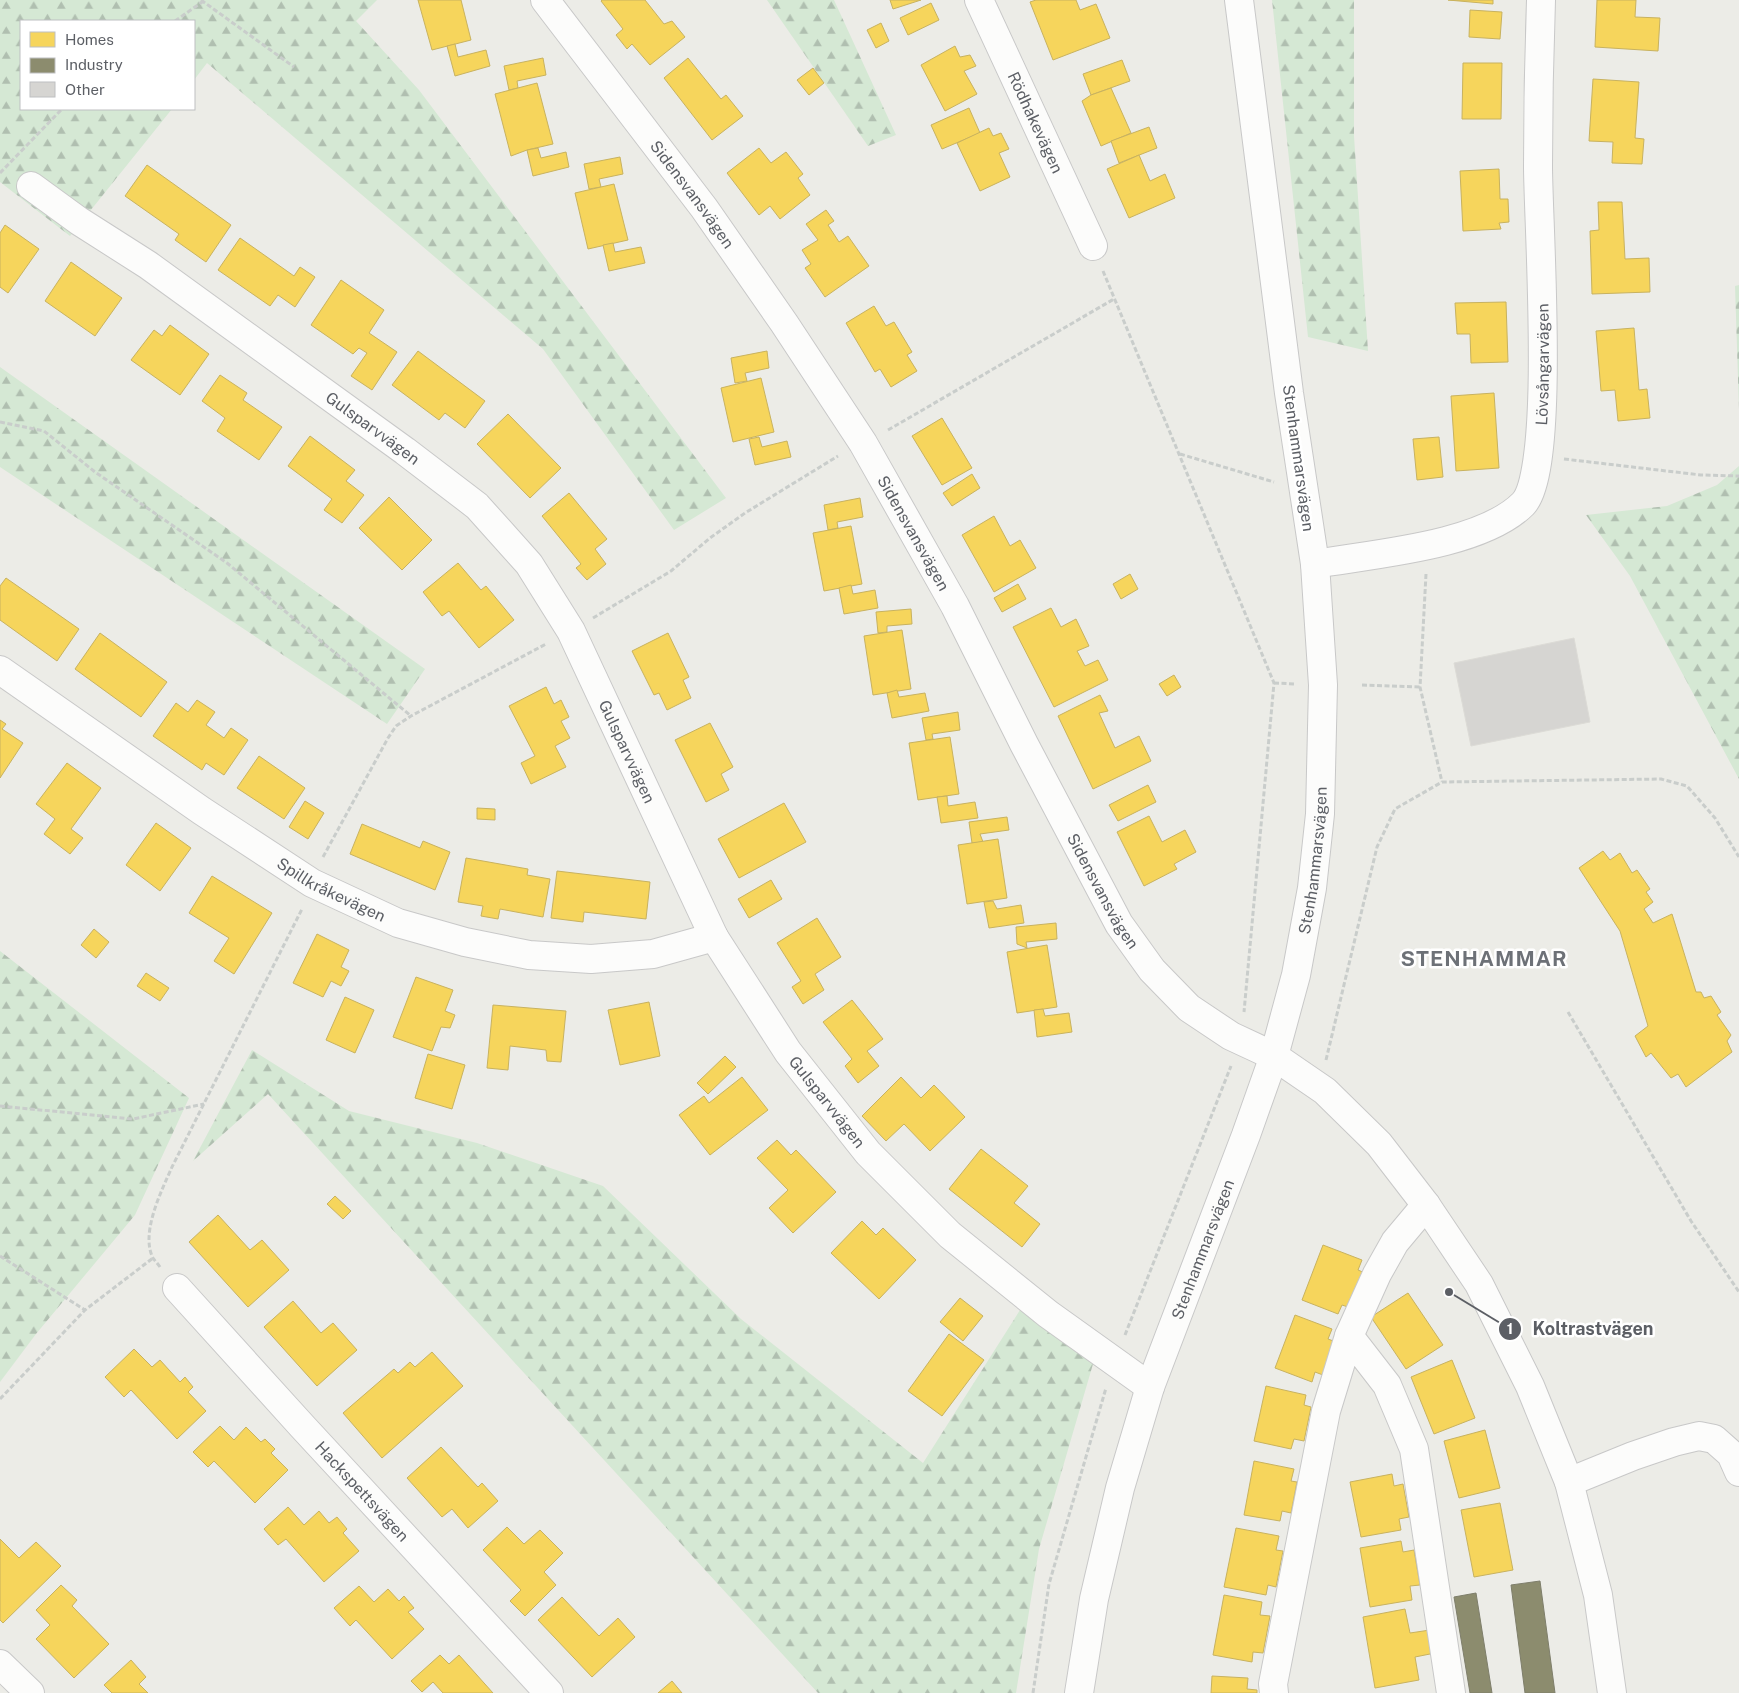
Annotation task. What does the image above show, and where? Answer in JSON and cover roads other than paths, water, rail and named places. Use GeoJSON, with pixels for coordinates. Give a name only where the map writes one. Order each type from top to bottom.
{"type":"FeatureCollection","features":[{"type":"Feature","properties":{"kind":"street","name":"Sidensvansvägen"},"geometry":{"type":"LineString","coordinates":[[545,0],[704,208],[784,323],[863,443],[955,606],[1024,744],[1119,924],[1152,970],[1189,1008],[1240,1040],[1274,1056],[1320,1088],[1380,1144],[1426,1205],[1479,1284],[1530,1386],[1569,1482],[1598,1595],[1612,1693]]}},
{"type":"Feature","properties":{"kind":"street","name":"Rödhakevägen"},"geometry":{"type":"LineString","coordinates":[[979,0],[1093,246]]}},
{"type":"Feature","properties":{"kind":"street","name":"Stenhammarsvägen"},"geometry":{"type":"LineString","coordinates":[[1079,1693],[1096,1590],[1120,1488],[1150,1387],[1274,1056],[1296,975],[1312,888],[1320,814],[1323,685],[1315,564],[1289,393],[1239,0]]}},
{"type":"Feature","properties":{"kind":"street","name":"Lövsångarvägen"},"geometry":{"type":"LineString","coordinates":[[1315,564],[1428,546],[1480,530],[1505,518],[1524,502],[1533,481],[1541,428],[1542,345],[1538,167],[1541,0]]}},
{"type":"Feature","properties":{"kind":"street","name":"Gulsparvvägen"},"geometry":{"type":"LineString","coordinates":[[31,186],[79,221],[148,265],[397,445],[477,506],[529,564],[571,631],[714,937],[788,1052],[868,1153],[950,1235],[1048,1314],[1150,1387]]}},
{"type":"Feature","properties":{"kind":"street","name":"Spillkråkevägen"},"geometry":{"type":"LineString","coordinates":[[0,670],[202,811],[312,883],[398,923],[465,942],[529,955],[591,959],[653,954],[714,937]]}},
{"type":"Feature","properties":{"kind":"street"},"geometry":{"type":"LineString","coordinates":[[1274,1693],[1273,1684],[1326,1411],[1349,1336],[1377,1274],[1395,1242],[1426,1205]]}},
{"type":"Feature","properties":{"kind":"street","name":"Hackspettsvägen"},"geometry":{"type":"LineString","coordinates":[[177,1288],[308,1434],[549,1693]]}},
{"type":"Feature","properties":{"kind":"street"},"geometry":{"type":"LineString","coordinates":[[1349,1336],[1387,1385],[1414,1449],[1451,1693]]}},
{"type":"Feature","properties":{"kind":"street"},"geometry":{"type":"LineString","coordinates":[[1569,1482],[1634,1456],[1674,1442],[1700,1436],[1714,1439],[1731,1454],[1739,1472]]}},
{"type":"Feature","properties":{"kind":"street"},"geometry":{"type":"LineString","coordinates":[[0,1664],[30,1693]]}},
{"type":"Feature","properties":{"kind":"place","name":"Koltrastvägen"},"geometry":{"type":"Point","coordinates":[1449,1292]}},
{"type":"Feature","properties":{"kind":"district","name":"STENHAMMAR"},"geometry":{"type":"Point","coordinates":[1484,959]}}]}
